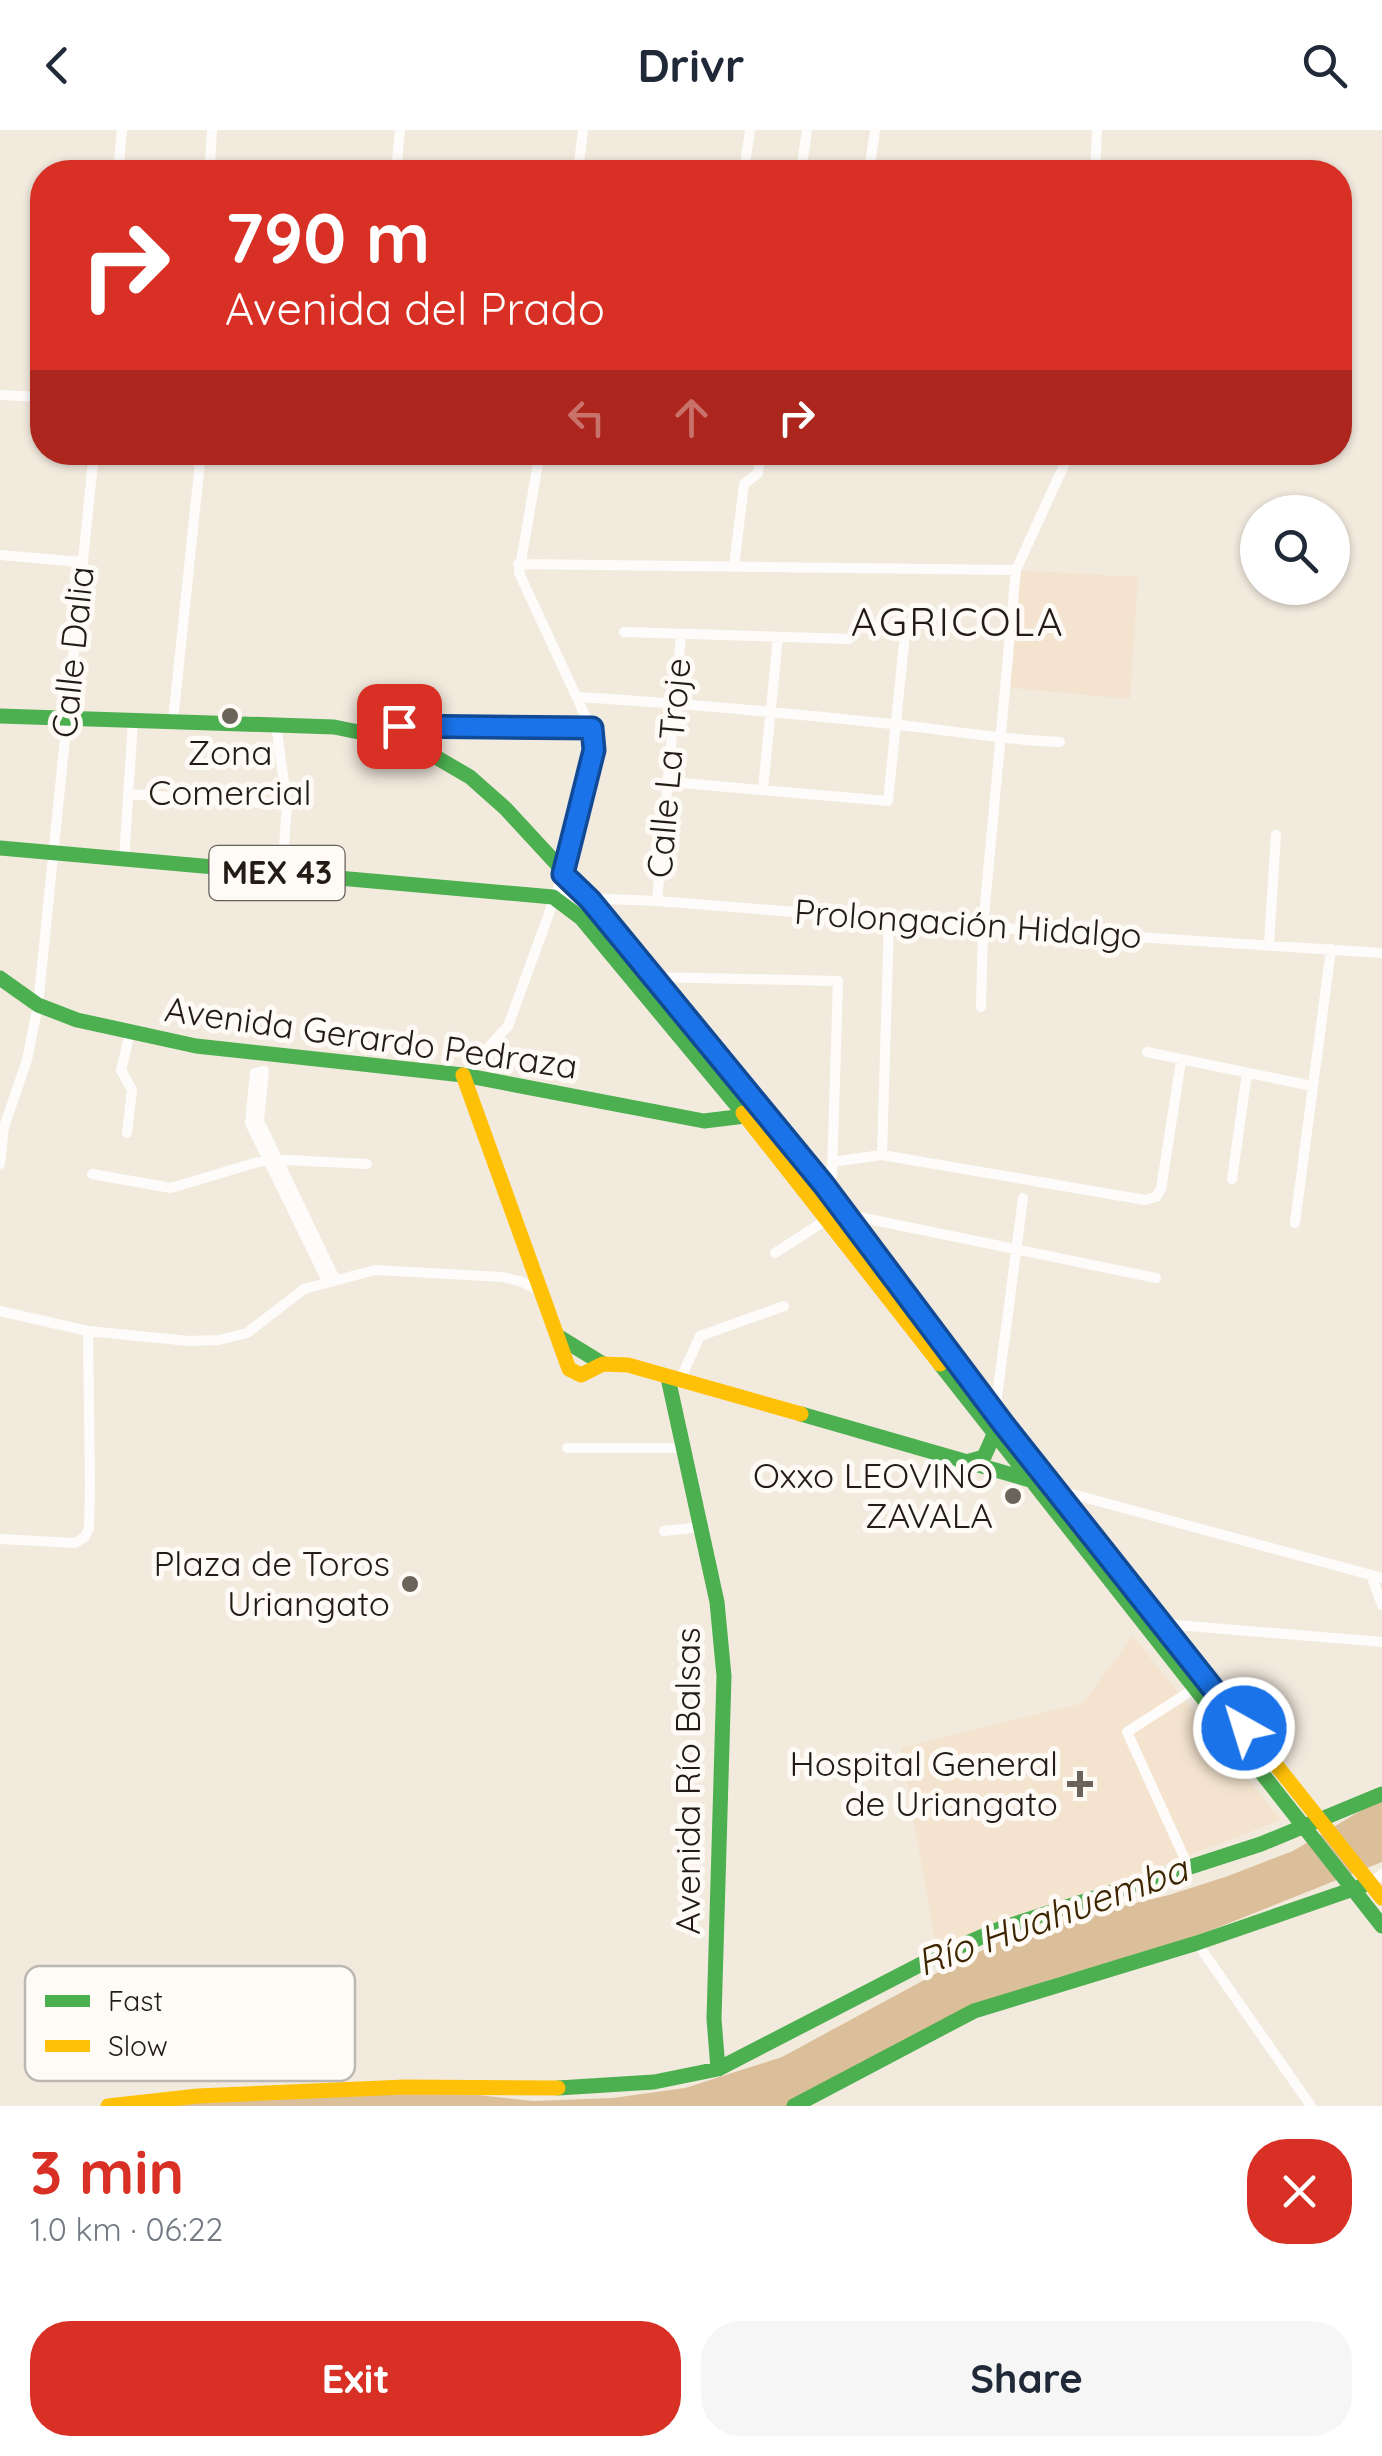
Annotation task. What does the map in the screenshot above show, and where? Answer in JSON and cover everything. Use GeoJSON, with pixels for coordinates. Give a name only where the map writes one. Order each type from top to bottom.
{"type":"FeatureCollection","features":[{"type":"Feature","properties":{"kind":"street"},"geometry":{"type":"LineString","coordinates":[[119,160],[122,130]]}},
{"type":"Feature","properties":{"kind":"street"},"geometry":{"type":"LineString","coordinates":[[210,160],[212,130]]}},
{"type":"Feature","properties":{"kind":"street"},"geometry":{"type":"LineString","coordinates":[[397,160],[400,130]]}},
{"type":"Feature","properties":{"kind":"street"},"geometry":{"type":"LineString","coordinates":[[579,160],[583,130]]}},
{"type":"Feature","properties":{"kind":"street"},"geometry":{"type":"LineString","coordinates":[[746,160],[750,130]]}},
{"type":"Feature","properties":{"kind":"street"},"geometry":{"type":"LineString","coordinates":[[803,160],[807,130]]}},
{"type":"Feature","properties":{"kind":"street"},"geometry":{"type":"LineString","coordinates":[[871,160],[875,130]]}},
{"type":"Feature","properties":{"kind":"street"},"geometry":{"type":"LineString","coordinates":[[1095,160],[1096,130]]}},
{"type":"Feature","properties":{"kind":"street"},"geometry":{"type":"LineString","coordinates":[[0,395],[30,396]]}},
{"type":"Feature","properties":{"kind":"street","name":"Calle Dalia"},"geometry":{"type":"LineString","coordinates":[[0,1164],[4,1127],[26,1060],[38,1005],[93,465]]}},
{"type":"Feature","properties":{"kind":"street"},"geometry":{"type":"LineString","coordinates":[[173,720],[200,465]]}},
{"type":"Feature","properties":{"kind":"street"},"geometry":{"type":"LineString","coordinates":[[537,465],[518,574],[592,728],[594,750],[563,874],[508,1026],[463,1075],[569,1369],[581,1375],[602,1364],[628,1365],[1056,1490],[1376,1576],[1382,1605]]}},
{"type":"Feature","properties":{"kind":"street"},"geometry":{"type":"LineString","coordinates":[[734,566],[744,484],[758,472],[759,465]]}},
{"type":"Feature","properties":{"kind":"street"},"geometry":{"type":"LineString","coordinates":[[981,1008],[983,927],[1016,570],[1064,465]]}},
{"type":"Feature","properties":{"kind":"street"},"geometry":{"type":"LineString","coordinates":[[0,556],[82,562]]}},
{"type":"Feature","properties":{"kind":"street"},"geometry":{"type":"LineString","coordinates":[[518,564],[1016,570]]}},
{"type":"Feature","properties":{"kind":"street"},"geometry":{"type":"LineString","coordinates":[[624,632],[849,638]]}},
{"type":"Feature","properties":{"kind":"street"},"geometry":{"type":"LineString","coordinates":[[670,782],[888,801],[905,634]]}},
{"type":"Feature","properties":{"kind":"street","name":"Calle La Troje"},"geometry":{"type":"LineString","coordinates":[[657,901],[680,635]]}},
{"type":"Feature","properties":{"kind":"street"},"geometry":{"type":"LineString","coordinates":[[762,789],[778,637]]}},
{"type":"Feature","properties":{"kind":"street"},"geometry":{"type":"LineString","coordinates":[[576,697],[676,702],[896,724],[999,740],[1060,742]]}},
{"type":"Feature","properties":{"kind":"street"},"geometry":{"type":"LineString","coordinates":[[0,716],[592,728]]}},
{"type":"Feature","properties":{"kind":"street"},"geometry":{"type":"LineString","coordinates":[[124,860],[133,720]]}},
{"type":"Feature","properties":{"kind":"street"},"geometry":{"type":"LineString","coordinates":[[276,724],[287,805],[282,874]]}},
{"type":"Feature","properties":{"kind":"street"},"geometry":{"type":"LineString","coordinates":[[332,725],[405,742],[449,762],[500,801],[590,900],[824,1185],[997,1424],[1028,1479],[1200,1684],[1312,1827],[1350,1887],[1382,1926]]}},
{"type":"Feature","properties":{"kind":"street"},"geometry":{"type":"LineString","coordinates":[[128,794],[287,805]]}},
{"type":"Feature","properties":{"kind":"street"},"geometry":{"type":"LineString","coordinates":[[1270,944],[1276,834]]}},
{"type":"Feature","properties":{"kind":"street","name":"MEX 43"},"geometry":{"type":"LineString","coordinates":[[0,848],[554,897]]}},
{"type":"Feature","properties":{"kind":"street"},"geometry":{"type":"LineString","coordinates":[[554,897],[581,918],[653,1003],[826,1220],[1056,1490],[1163,1624],[1200,1684]]}},
{"type":"Feature","properties":{"kind":"street","name":"Prolongación Hidalgo"},"geometry":{"type":"LineString","coordinates":[[554,897],[1382,953]]}},
{"type":"Feature","properties":{"kind":"street"},"geometry":{"type":"LineString","coordinates":[[882,1155],[888,920]]}},
{"type":"Feature","properties":{"kind":"street"},"geometry":{"type":"LineString","coordinates":[[1296,1223],[1331,949]]}},
{"type":"Feature","properties":{"kind":"street"},"geometry":{"type":"LineString","coordinates":[[653,977],[838,981],[832,1174],[824,1185]]}},
{"type":"Feature","properties":{"kind":"street","name":"Avenida Gerardo Pedraza"},"geometry":{"type":"LineString","coordinates":[[0,978],[38,1005],[77,1020],[196,1046],[463,1075],[704,1120],[745,1116]]}},
{"type":"Feature","properties":{"kind":"street"},"geometry":{"type":"LineString","coordinates":[[653,1003],[666,992]]}},
{"type":"Feature","properties":{"kind":"street"},"geometry":{"type":"LineString","coordinates":[[127,1132],[132,1090],[121,1070],[130,1033]]}},
{"type":"Feature","properties":{"kind":"street"},"geometry":{"type":"LineString","coordinates":[[1147,1052],[1312,1086]]}},
{"type":"Feature","properties":{"kind":"street"},"geometry":{"type":"LineString","coordinates":[[832,1162],[882,1155],[1144,1200],[1156,1197],[1161,1189],[1181,1060]]}},
{"type":"Feature","properties":{"kind":"street"},"geometry":{"type":"LineString","coordinates":[[273,1160],[260,1122],[264,1072],[256,1070],[250,1123],[273,1160],[331,1280]]}},
{"type":"Feature","properties":{"kind":"street"},"geometry":{"type":"LineString","coordinates":[[1232,1179],[1247,1073]]}},
{"type":"Feature","properties":{"kind":"street"},"geometry":{"type":"LineString","coordinates":[[745,1116],[758,1103]]}},
{"type":"Feature","properties":{"kind":"street"},"geometry":{"type":"LineString","coordinates":[[92,1174],[171,1188],[273,1160],[367,1164]]}},
{"type":"Feature","properties":{"kind":"street"},"geometry":{"type":"LineString","coordinates":[[966,1462],[985,1458],[993,1444],[1023,1198]]}},
{"type":"Feature","properties":{"kind":"street"},"geometry":{"type":"LineString","coordinates":[[843,1214],[1156,1278]]}},
{"type":"Feature","properties":{"kind":"street"},"geometry":{"type":"LineString","coordinates":[[775,1254],[826,1220]]}},
{"type":"Feature","properties":{"kind":"street"},"geometry":{"type":"LineString","coordinates":[[0,1311],[88,1331],[189,1342],[247,1333],[304,1290],[375,1270],[485,1276],[522,1282],[541,1292]]}},
{"type":"Feature","properties":{"kind":"street"},"geometry":{"type":"LineString","coordinates":[[673,1380],[700,1336],[784,1306]]}},
{"type":"Feature","properties":{"kind":"street"},"geometry":{"type":"LineString","coordinates":[[0,1538],[75,1543],[85,1537],[88,1331]]}},
{"type":"Feature","properties":{"kind":"street"},"geometry":{"type":"LineString","coordinates":[[559,1337],[602,1364]]}},
{"type":"Feature","properties":{"kind":"street","name":"Avenida Río Balsas"},"geometry":{"type":"LineString","coordinates":[[673,1380],[716,1602],[724,1676],[714,2020],[718,2069]]}},
{"type":"Feature","properties":{"kind":"street"},"geometry":{"type":"LineString","coordinates":[[567,1448],[684,1448]]}},
{"type":"Feature","properties":{"kind":"street"},"geometry":{"type":"LineString","coordinates":[[664,1531],[701,1527]]}},
{"type":"Feature","properties":{"kind":"street"},"geometry":{"type":"LineString","coordinates":[[1163,1624],[1382,1642]]}},
{"type":"Feature","properties":{"kind":"street"},"geometry":{"type":"LineString","coordinates":[[1189,1869],[1127,1732],[1200,1684]]}},
{"type":"Feature","properties":{"kind":"street"},"geometry":{"type":"LineString","coordinates":[[108,2106],[198,2096],[367,2088],[592,2087],[654,2082],[718,2069],[935,1957],[1002,1928],[1071,1902],[1189,1869],[1312,1827],[1382,1794]]}},
{"type":"Feature","properties":{"kind":"street"},"geometry":{"type":"LineString","coordinates":[[1312,1827],[1372,1879],[1382,1898]]}},
{"type":"Feature","properties":{"kind":"street"},"geometry":{"type":"LineString","coordinates":[[794,2106],[974,2011],[1197,1943],[1372,1879]]}},
{"type":"Feature","properties":{"kind":"street"},"geometry":{"type":"LineString","coordinates":[[1197,1943],[1311,2106]]}},
{"type":"Feature","properties":{"kind":"shaded area"},"geometry":{"type":"Polygon","coordinates":[[[1014,570],[1138,577],[1130,699],[1001,687],[1014,570]]]}},
{"type":"Feature","properties":{"kind":"shaded area","name":"Hospital General de Uriangato"},"geometry":{"type":"Polygon","coordinates":[[[1133,1636],[1281,1820],[937,1953],[901,1748],[1083,1703],[1133,1636]]]}},
{"type":"Feature","properties":{"kind":"shaded area","name":"Río Huahuemba"},"geometry":{"type":"Polygon","coordinates":[[[1382,1798],[1382,1862],[1189,1939],[1049,1980],[973,2009],[787,2106],[119,2106],[405,2087],[533,2101],[613,2098],[685,2088],[782,2057],[1009,1937],[1228,1876],[1293,1851],[1382,1798]]]}},
{"type":"Feature","properties":{"kind":"traffic: fast"},"geometry":{"type":"LineString","coordinates":[[0,716],[334,727],[422,749],[470,777],[506,809],[590,900],[824,1185],[987,1402]]}},
{"type":"Feature","properties":{"kind":"traffic: fast"},"geometry":{"type":"LineString","coordinates":[[0,848],[553,897],[581,918],[743,1113]]}},
{"type":"Feature","properties":{"kind":"traffic: fast"},"geometry":{"type":"LineString","coordinates":[[0,978],[38,1005],[77,1020],[196,1046],[463,1075],[704,1121],[745,1116],[752,1109]]}},
{"type":"Feature","properties":{"kind":"traffic: fast"},"geometry":{"type":"LineString","coordinates":[[559,1337],[603,1364]]}},
{"type":"Feature","properties":{"kind":"traffic: fast"},"geometry":{"type":"LineString","coordinates":[[940,1364],[1382,1926]]}},
{"type":"Feature","properties":{"kind":"traffic: fast"},"geometry":{"type":"LineString","coordinates":[[668,1378],[717,1602],[724,1676],[714,2019],[718,2069]]}},
{"type":"Feature","properties":{"kind":"traffic: fast"},"geometry":{"type":"LineString","coordinates":[[801,1414],[1037,1482]]}},
{"type":"Feature","properties":{"kind":"traffic: fast"},"geometry":{"type":"LineString","coordinates":[[966,1462],[984,1457],[995,1432]]}},
{"type":"Feature","properties":{"kind":"traffic: fast"},"geometry":{"type":"LineString","coordinates":[[558,2088],[654,2082],[718,2069],[935,1957],[1002,1928],[1261,1844],[1382,1794]]}},
{"type":"Feature","properties":{"kind":"traffic: fast"},"geometry":{"type":"LineString","coordinates":[[794,2106],[974,2011],[1197,1943],[1362,1886]]}},
{"type":"Feature","properties":{"kind":"traffic: slow"},"geometry":{"type":"LineString","coordinates":[[463,1075],[569,1369],[581,1375],[603,1364],[628,1365],[801,1414]]}},
{"type":"Feature","properties":{"kind":"traffic: slow"},"geometry":{"type":"LineString","coordinates":[[743,1113],[940,1364]]}},
{"type":"Feature","properties":{"kind":"traffic: slow"},"geometry":{"type":"LineString","coordinates":[[987,1402],[1382,1898]]}},
{"type":"Feature","properties":{"kind":"traffic: slow"},"geometry":{"type":"LineString","coordinates":[[108,2106],[198,2096],[405,2087],[558,2088]]}},
{"type":"Feature","properties":{"kind":"place","name":"Zona Comercial"},"geometry":{"type":"Point","coordinates":[230,716]}},
{"type":"Feature","properties":{"kind":"place","name":"Oxxo LEOVINO ZAVALA"},"geometry":{"type":"Point","coordinates":[1013,1496]}},
{"type":"Feature","properties":{"kind":"place","name":"Plaza de Toros Uriangato"},"geometry":{"type":"Point","coordinates":[410,1584]}},
{"type":"Feature","properties":{"kind":"place","name":"Hospital General de Uriangato"},"geometry":{"type":"Point","coordinates":[1080,1784]}},
{"type":"Feature","properties":{"kind":"district","name":"AGRICOLA"},"geometry":{"type":"Point","coordinates":[958,622]}},
{"type":"Feature","properties":{"kind":"route"},"geometry":{"type":"LineString","coordinates":[[399,726],[592,728],[594,750],[563,874],[590,900],[824,1185],[1004,1425],[1244,1728]]}}]}
